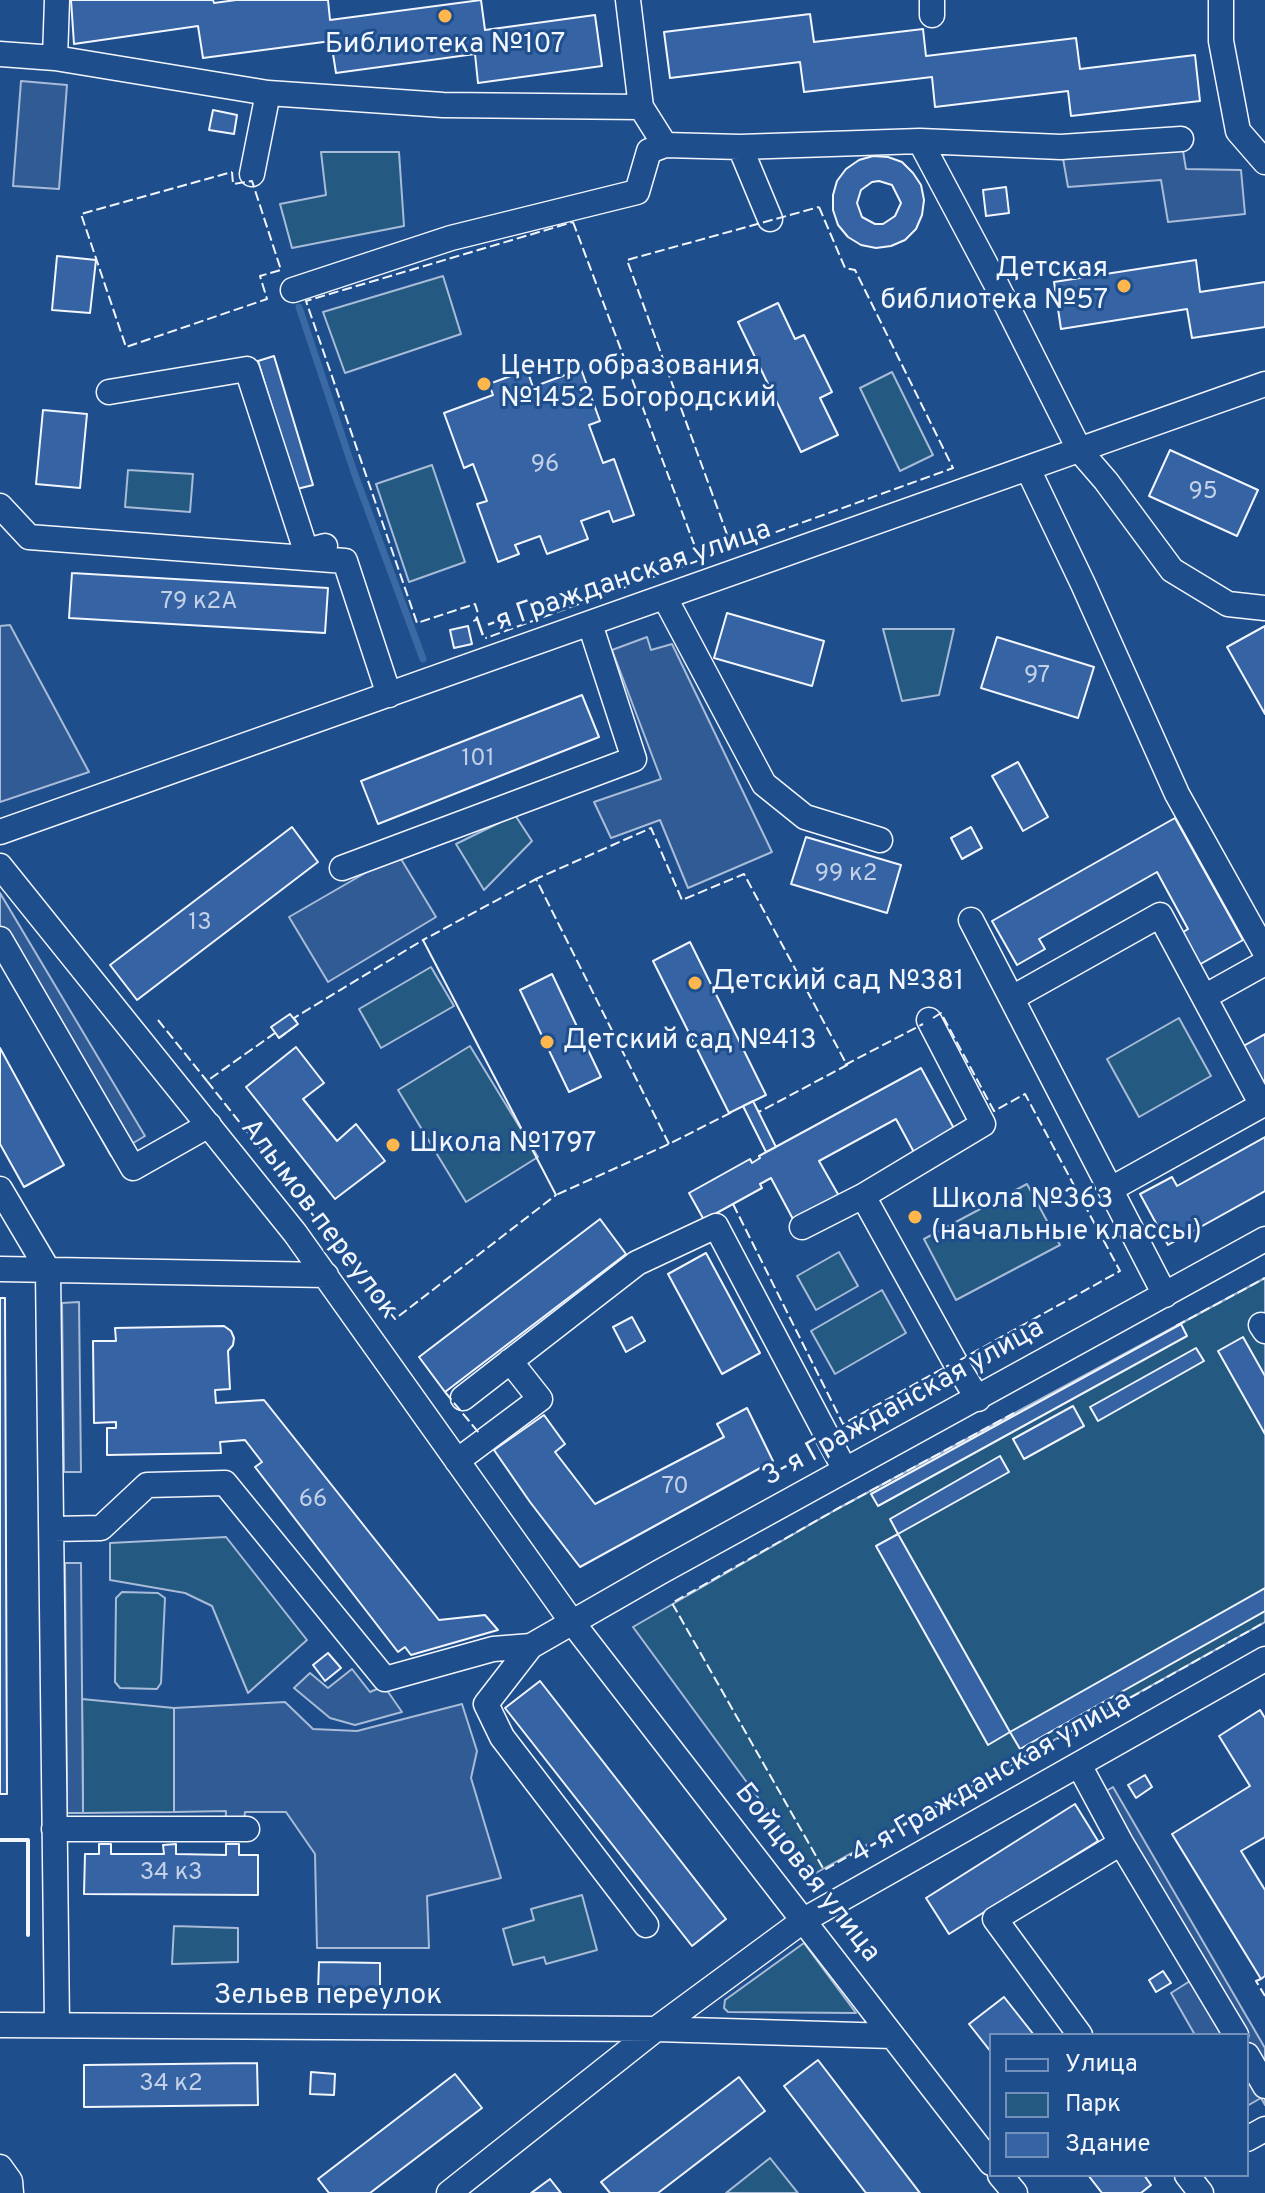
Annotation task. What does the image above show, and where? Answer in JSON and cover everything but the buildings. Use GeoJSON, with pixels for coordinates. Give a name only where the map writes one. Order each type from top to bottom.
{"type":"FeatureCollection","features":[{"type":"Feature","properties":{"kind":"street"},"geometry":{"type":"LineString","coordinates":[[55,58],[57,0]]}},
{"type":"Feature","properties":{"kind":"street"},"geometry":{"type":"LineString","coordinates":[[628,0],[641,107],[665,145]]}},
{"type":"Feature","properties":{"kind":"street"},"geometry":{"type":"LineString","coordinates":[[1221,0],[1221,41],[1238,131],[1265,162]]}},
{"type":"Feature","properties":{"kind":"street"},"geometry":{"type":"LineString","coordinates":[[0,54],[55,58],[268,93],[443,105],[641,107]]}},
{"type":"Feature","properties":{"kind":"street"},"geometry":{"type":"LineString","coordinates":[[252,174],[268,93]]}},
{"type":"Feature","properties":{"kind":"street"},"geometry":{"type":"LineString","coordinates":[[293,290],[451,238],[637,192],[649,151],[665,145],[740,147],[920,141],[1061,147],[1181,139]]}},
{"type":"Feature","properties":{"kind":"street"},"geometry":{"type":"LineString","coordinates":[[920,141],[1080,451],[1172,570],[1228,604],[1265,608]]}},
{"type":"Feature","properties":{"kind":"street"},"geometry":{"type":"LineString","coordinates":[[740,147],[770,219]]}},
{"type":"Feature","properties":{"kind":"street"},"geometry":{"type":"LineString","coordinates":[[109,392],[247,369],[306,551],[329,545],[345,561],[389,695]]}},
{"type":"Feature","properties":{"kind":"street","name":"1-я Гражданская улица"},"geometry":{"type":"LineString","coordinates":[[0,832],[1265,384]]}},
{"type":"Feature","properties":{"kind":"street"},"geometry":{"type":"LineString","coordinates":[[1028,469],[1177,794],[1265,952]]}},
{"type":"Feature","properties":{"kind":"street"},"geometry":{"type":"LineString","coordinates":[[0,506],[29,537],[345,561]]}},
{"type":"Feature","properties":{"kind":"street"},"geometry":{"type":"LineString","coordinates":[[665,598],[764,784],[805,817],[880,840]]}},
{"type":"Feature","properties":{"kind":"street"},"geometry":{"type":"LineString","coordinates":[[342,868],[634,759],[590,624]]}},
{"type":"Feature","properties":{"kind":"street","name":"Алымов переулок"},"geometry":{"type":"LineString","coordinates":[[0,866],[326,1275],[572,1622]]}},
{"type":"Feature","properties":{"kind":"street"},"geometry":{"type":"LineString","coordinates":[[1012,998],[1160,915],[1262,1105],[1111,1189]]}},
{"type":"Feature","properties":{"kind":"street"},"geometry":{"type":"LineString","coordinates":[[971,920],[1165,1295]]}},
{"type":"Feature","properties":{"kind":"street"},"geometry":{"type":"LineString","coordinates":[[0,939],[133,1168],[209,1125]]}},
{"type":"Feature","properties":{"kind":"street"},"geometry":{"type":"LineString","coordinates":[[1204,997],[1265,963]]}},
{"type":"Feature","properties":{"kind":"street"},"geometry":{"type":"LineString","coordinates":[[802,1227],[863,1196],[983,1124],[929,1020]]}},
{"type":"Feature","properties":{"kind":"street"},"geometry":{"type":"LineString","coordinates":[[0,1189],[48,1270],[57,2025]]}},
{"type":"Feature","properties":{"kind":"street"},"geometry":{"type":"LineString","coordinates":[[863,1196],[978,1399]]}},
{"type":"Feature","properties":{"kind":"street"},"geometry":{"type":"LineString","coordinates":[[463,1398],[637,1263],[716,1226],[845,1470]]}},
{"type":"Feature","properties":{"kind":"street","name":"3-я Гражданская улица"},"geometry":{"type":"LineString","coordinates":[[531,1646],[1265,1239]]}},
{"type":"Feature","properties":{"kind":"street"},"geometry":{"type":"LineString","coordinates":[[0,1269],[326,1275]]}},
{"type":"Feature","properties":{"kind":"street"},"geometry":{"type":"LineString","coordinates":[[457,1461],[540,1399],[510,1361]]}},
{"type":"Feature","properties":{"kind":"street"},"geometry":{"type":"LineString","coordinates":[[53,1529],[101,1528],[147,1485],[225,1483],[385,1679],[493,1649],[531,1646]]}},
{"type":"Feature","properties":{"kind":"street","name":"Бойцовая улица"},"geometry":{"type":"LineString","coordinates":[[572,1622],[989,2160]]}},
{"type":"Feature","properties":{"kind":"street"},"geometry":{"type":"LineString","coordinates":[[531,1646],[486,1704],[502,1737],[646,1925]]}},
{"type":"Feature","properties":{"kind":"street","name":"4-я Гражданская улица"},"geometry":{"type":"LineString","coordinates":[[449,2193],[656,2029],[804,1920],[1265,1659]]}},
{"type":"Feature","properties":{"kind":"street"},"geometry":{"type":"LineString","coordinates":[[1079,1765],[1121,1843],[1235,2033]]}},
{"type":"Feature","properties":{"kind":"street"},"geometry":{"type":"LineString","coordinates":[[54,1829],[247,1829]]}},
{"type":"Feature","properties":{"kind":"street"},"geometry":{"type":"LineString","coordinates":[[1079,2033],[995,1919],[1121,1843]]}},
{"type":"Feature","properties":{"kind":"street","name":"Зельев переулок"},"geometry":{"type":"LineString","coordinates":[[0,2025],[656,2029],[892,2036]]}},
{"type":"Feature","properties":{"kind":"street"},"geometry":{"type":"LineString","coordinates":[[1249,2058],[1265,2086]]}},
{"type":"Feature","properties":{"kind":"street"},"geometry":{"type":"LineString","coordinates":[[0,2167],[10,2181],[11,2193]]}},
{"type":"Feature","properties":{"kind":"street"},"geometry":{"type":"LineString","coordinates":[[1002,2177],[1015,2193]]}},
{"type":"Feature","properties":{"kind":"street"},"geometry":{"type":"LineString","coordinates":[[1189,2177],[1201,2193]]}},
{"type":"Feature","properties":{"kind":"green space"},"geometry":{"type":"Polygon","coordinates":[[[321,152],[399,152],[404,226],[292,248],[280,204],[326,195],[321,152]]]}},
{"type":"Feature","properties":{"kind":"green space"},"geometry":{"type":"Polygon","coordinates":[[[443,276],[461,334],[345,373],[323,312],[443,276]]]}},
{"type":"Feature","properties":{"kind":"green space"},"geometry":{"type":"Polygon","coordinates":[[[892,372],[933,455],[900,471],[860,388],[892,372]]]}},
{"type":"Feature","properties":{"kind":"green space"},"geometry":{"type":"Polygon","coordinates":[[[432,465],[465,562],[409,582],[376,484],[432,465]]]}},
{"type":"Feature","properties":{"kind":"green space"},"geometry":{"type":"Polygon","coordinates":[[[128,470],[193,474],[190,512],[125,507],[128,470]]]}},
{"type":"Feature","properties":{"kind":"green space"},"geometry":{"type":"Polygon","coordinates":[[[883,629],[954,629],[939,695],[902,701],[883,629]]]}},
{"type":"Feature","properties":{"kind":"green space"},"geometry":{"type":"Polygon","coordinates":[[[515,815],[532,841],[484,890],[456,844],[515,815]]]}},
{"type":"Feature","properties":{"kind":"green space"},"geometry":{"type":"Polygon","coordinates":[[[431,967],[454,1006],[381,1048],[359,1009],[431,967]]]}},
{"type":"Feature","properties":{"kind":"green space"},"geometry":{"type":"Polygon","coordinates":[[[1179,1018],[1211,1076],[1139,1117],[1107,1059],[1179,1018]]]}},
{"type":"Feature","properties":{"kind":"green space"},"geometry":{"type":"Polygon","coordinates":[[[470,1046],[538,1157],[466,1202],[398,1090],[470,1046]]]}},
{"type":"Feature","properties":{"kind":"green space"},"geometry":{"type":"Polygon","coordinates":[[[1027,1184],[1060,1245],[956,1300],[924,1239],[1027,1184]]]}},
{"type":"Feature","properties":{"kind":"green space"},"geometry":{"type":"Polygon","coordinates":[[[839,1252],[858,1286],[816,1310],[797,1276],[839,1252]]]}},
{"type":"Feature","properties":{"kind":"green space"},"geometry":{"type":"Polygon","coordinates":[[[1265,1278],[1265,1622],[814,1874],[633,1627],[837,1509],[1265,1278]]]}},
{"type":"Feature","properties":{"kind":"green space"},"geometry":{"type":"Polygon","coordinates":[[[882,1290],[906,1333],[835,1374],[811,1331],[882,1290]]]}},
{"type":"Feature","properties":{"kind":"green space"},"geometry":{"type":"Polygon","coordinates":[[[226,1537],[307,1640],[248,1693],[212,1606],[185,1593],[110,1580],[110,1543],[226,1537]]]}},
{"type":"Feature","properties":{"kind":"green space"},"geometry":{"type":"Polygon","coordinates":[[[122,1592],[158,1593],[165,1598],[161,1683],[157,1689],[120,1688],[115,1682],[116,1598],[122,1592]]]}},
{"type":"Feature","properties":{"kind":"green space"},"geometry":{"type":"Polygon","coordinates":[[[82,1699],[174,1708],[174,1812],[83,1813],[82,1699]]]}},
{"type":"Feature","properties":{"kind":"green space"},"geometry":{"type":"Polygon","coordinates":[[[582,1895],[597,1950],[546,1964],[544,1957],[513,1965],[503,1929],[534,1920],[531,1909],[582,1895]]]}},
{"type":"Feature","properties":{"kind":"green space"},"geometry":{"type":"Polygon","coordinates":[[[174,1926],[238,1928],[238,1962],[172,1964],[174,1926]]]}},
{"type":"Feature","properties":{"kind":"green space"},"geometry":{"type":"Polygon","coordinates":[[[804,1943],[856,2013],[728,2012],[724,2008],[725,2000],[804,1943]]]}},
{"type":"Feature","properties":{"kind":"green space"},"geometry":{"type":"Polygon","coordinates":[[[770,2158],[798,2193],[726,2193],[770,2158]]]}},
{"type":"Feature","properties":{"kind":"shaded area"},"geometry":{"type":"Polygon","coordinates":[[[21,81],[67,85],[59,189],[13,186],[21,81]]]}},
{"type":"Feature","properties":{"kind":"shaded area"},"geometry":{"type":"Polygon","coordinates":[[[1181,139],[1186,169],[1241,170],[1245,214],[1168,222],[1161,180],[1068,187],[1061,147],[1181,139]]]}},
{"type":"Feature","properties":{"kind":"shaded area"},"geometry":{"type":"Polygon","coordinates":[[[10,625],[89,772],[0,802],[0,626],[10,625]]]}},
{"type":"Feature","properties":{"kind":"shaded area"},"geometry":{"type":"Polygon","coordinates":[[[647,637],[651,650],[672,644],[772,852],[688,888],[660,820],[611,838],[594,802],[661,779],[612,650],[647,637]]]}},
{"type":"Feature","properties":{"kind":"shaded area"},"geometry":{"type":"Polygon","coordinates":[[[398,854],[436,917],[328,982],[289,917],[398,854]]]}},
{"type":"Feature","properties":{"kind":"shaded area"},"geometry":{"type":"Polygon","coordinates":[[[0,893],[145,1136],[111,1156],[0,959],[0,893]]]}},
{"type":"Feature","properties":{"kind":"shaded area"},"geometry":{"type":"Polygon","coordinates":[[[79,1302],[81,1472],[64,1472],[62,1303],[79,1302]]]}},
{"type":"Feature","properties":{"kind":"shaded area"},"geometry":{"type":"Polygon","coordinates":[[[65,1563],[81,1563],[83,1813],[67,1813],[65,1563]]]}},
{"type":"Feature","properties":{"kind":"shaded area"},"geometry":{"type":"Polygon","coordinates":[[[352,1669],[370,1692],[384,1686],[402,1712],[355,1725],[330,1718],[294,1688],[310,1673],[328,1688],[352,1669]]]}},
{"type":"Feature","properties":{"kind":"shaded area"},"geometry":{"type":"Polygon","coordinates":[[[285,1702],[313,1729],[357,1731],[462,1704],[477,1751],[471,1778],[501,1878],[427,1896],[429,1948],[317,1948],[315,1854],[286,1812],[245,1812],[242,1838],[225,1837],[226,1811],[174,1812],[174,1708],[285,1702]]]}},
{"type":"Feature","properties":{"kind":"shaded area"},"geometry":{"type":"Polygon","coordinates":[[[1113,1787],[1265,2048],[1265,2105],[1261,2098],[1249,2105],[1249,2033],[1194,2033],[1171,1993],[1190,1981],[1086,1803],[1113,1787]]]}},
{"type":"Feature","properties":{"kind":"waterway"},"geometry":{"type":"LineString","coordinates":[[299,307],[355,475],[423,659]]}},
{"type":"Feature","properties":{"kind":"fence"},"geometry":{"type":"LineString","coordinates":[[232,172],[233,184],[252,181],[281,270],[260,276],[267,299],[126,347],[81,214],[232,172]]}},
{"type":"Feature","properties":{"kind":"fence"},"geometry":{"type":"LineString","coordinates":[[819,207],[845,268],[855,270],[953,468],[732,548],[627,260],[819,207]]}},
{"type":"Feature","properties":{"kind":"fence"},"geometry":{"type":"LineString","coordinates":[[573,222],[700,560],[486,638],[475,604],[417,623],[306,301],[573,222]]}},
{"type":"Feature","properties":{"kind":"fence"},"geometry":{"type":"LineString","coordinates":[[669,1144],[536,879],[651,828],[682,900],[744,874],[847,1065],[758,1110]]}},
{"type":"Feature","properties":{"kind":"fence"},"geometry":{"type":"LineString","coordinates":[[669,1144],[536,879],[423,940],[556,1195],[669,1144],[734,1111]]}},
{"type":"Feature","properties":{"kind":"fence"},"geometry":{"type":"LineString","coordinates":[[423,940],[556,1195],[395,1319],[207,1081],[275,1033],[279,1038],[298,1024],[294,1018],[423,940]]}},
{"type":"Feature","properties":{"kind":"fence"},"geometry":{"type":"LineString","coordinates":[[933,1018],[941,1013],[994,1111],[1025,1094],[1120,1271],[960,1360]]}},
{"type":"Feature","properties":{"kind":"fence"},"geometry":{"type":"LineString","coordinates":[[158,1020],[207,1081]]}},
{"type":"Feature","properties":{"kind":"fence"},"geometry":{"type":"LineString","coordinates":[[845,1065],[923,1024]]}},
{"type":"Feature","properties":{"kind":"fence"},"geometry":{"type":"LineString","coordinates":[[733,1204],[843,1424],[949,1365]]}},
{"type":"Feature","properties":{"kind":"fence"},"geometry":{"type":"LineString","coordinates":[[1176,1326],[1265,1278]]}},
{"type":"Feature","properties":{"kind":"fence"},"geometry":{"type":"LineString","coordinates":[[445,1392],[479,1433]]}},
{"type":"Feature","properties":{"kind":"fence"},"geometry":{"type":"LineString","coordinates":[[1014,1413],[672,1603],[824,1870],[1265,1622]]}},
{"type":"Feature","properties":{"kind":"fence"},"geometry":{"type":"LineString","coordinates":[[1261,1979],[1256,1981],[1265,1996]]}},
{"type":"Feature","properties":{"kind":"wall"},"geometry":{"type":"LineString","coordinates":[[0,1840],[28,1840],[28,1935]]}},
{"type":"Feature","properties":{"kind":"place","name":"Библиотека №107"},"geometry":{"type":"Point","coordinates":[445,16]}},
{"type":"Feature","properties":{"kind":"place","name":"Детская библиотека №57"},"geometry":{"type":"Point","coordinates":[1124,286]}},
{"type":"Feature","properties":{"kind":"place","name":"Центр образования №1452 Богородский"},"geometry":{"type":"Point","coordinates":[484,384]}},
{"type":"Feature","properties":{"kind":"place","name":"Детский сад №381"},"geometry":{"type":"Point","coordinates":[695,983]}},
{"type":"Feature","properties":{"kind":"place","name":"Детский сад №413"},"geometry":{"type":"Point","coordinates":[547,1042]}},
{"type":"Feature","properties":{"kind":"place","name":"Школа №1797"},"geometry":{"type":"Point","coordinates":[393,1145]}},
{"type":"Feature","properties":{"kind":"place","name":"Школа №363 (начальные классы)"},"geometry":{"type":"Point","coordinates":[915,1217]}}]}
